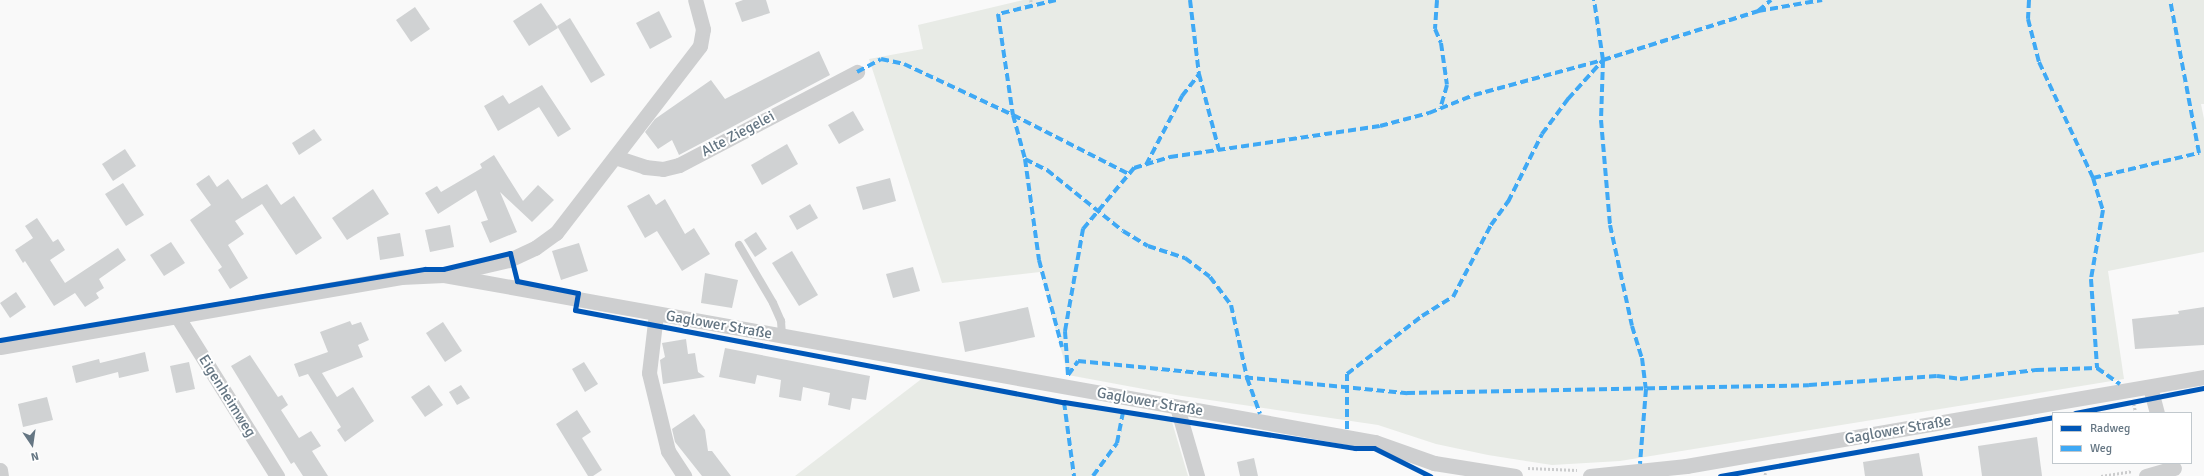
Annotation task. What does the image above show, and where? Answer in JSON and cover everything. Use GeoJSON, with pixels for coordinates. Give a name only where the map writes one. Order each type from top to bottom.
{"type":"FeatureCollection","features":[{"type":"Feature","properties":{"kind":"street"},"geometry":{"type":"LineString","coordinates":[[444,275],[509,260],[535,248],[556,234],[700,46],[702,29],[695,0]]}},
{"type":"Feature","properties":{"kind":"street","name":"Alte Ziegelei"},"geometry":{"type":"LineString","coordinates":[[615,157],[645,167],[664,169],[679,165],[857,72]]}},
{"type":"Feature","properties":{"kind":"street"},"geometry":{"type":"LineString","coordinates":[[497,283],[499,272],[509,260]]}},
{"type":"Feature","properties":{"kind":"street","name":"Gaglower Straße"},"geometry":{"type":"LineString","coordinates":[[0,348],[401,277],[444,275],[497,283],[656,314],[1375,442],[1434,463],[1518,472]]}},
{"type":"Feature","properties":{"kind":"street","name":"Gaglower Straße"},"geometry":{"type":"LineString","coordinates":[[656,314],[649,373],[668,451],[684,476]]}},
{"type":"Feature","properties":{"kind":"street","name":"Eigenheimweg"},"geometry":{"type":"LineString","coordinates":[[177,316],[277,476]]}},
{"type":"Feature","properties":{"kind":"street","name":"Gaglower Straße"},"geometry":{"type":"LineString","coordinates":[[1586,473],[1686,466],[2204,377]]}},
{"type":"Feature","properties":{"kind":"street"},"geometry":{"type":"LineString","coordinates":[[2150,387],[2158,412]]}},
{"type":"Feature","properties":{"kind":"street"},"geometry":{"type":"LineString","coordinates":[[1177,407],[1197,476]]}},
{"type":"Feature","properties":{"kind":"street"},"geometry":{"type":"LineString","coordinates":[[2143,473],[2174,469]]}},
{"type":"Feature","properties":{"kind":"street"},"geometry":{"type":"LineString","coordinates":[[0,470],[2,476]]}},
{"type":"Feature","properties":{"kind":"lane","name":"Gaglower Straße"},"geometry":{"type":"LineString","coordinates":[[739,245],[773,302],[781,321],[782,336]]}},
{"type":"Feature","properties":{"kind":"path"},"geometry":{"type":"LineString","coordinates":[[1031,0],[1032,6]]}},
{"type":"Feature","properties":{"kind":"path"},"geometry":{"type":"LineString","coordinates":[[2133,402],[2136,412]]}},
{"type":"Feature","properties":{"kind":"path"},"geometry":{"type":"LineString","coordinates":[[1764,469],[1766,476]]}},
{"type":"Feature","properties":{"kind":"path"},"geometry":{"type":"LineString","coordinates":[[1518,472],[1552,471],[1586,473]]}},
{"type":"Feature","properties":{"kind":"path"},"geometry":{"type":"LineString","coordinates":[[2101,476],[2143,473]]}},
{"type":"Feature","properties":{"kind":"shaded area"},"geometry":{"type":"Polygon","coordinates":[[[1023,0],[2204,0],[2204,104],[2201,104],[2204,119],[2204,252],[2108,271],[2124,379],[1620,461],[1552,465],[1488,455],[1436,444],[1378,425],[1176,395],[1068,375],[1040,272],[942,283],[869,59],[923,49],[918,25],[1023,0]]]}},
{"type":"Feature","properties":{"kind":"shaded area"},"geometry":{"type":"Polygon","coordinates":[[[924,377],[1123,411],[1172,422],[1188,476],[795,476],[924,377]]]}},
{"type":"Feature","properties":{"kind":"building"},"geometry":{"type":"Polygon","coordinates":[[[743,0],[766,0],[770,13],[742,22],[735,3],[743,0]]]}},
{"type":"Feature","properties":{"kind":"building"},"geometry":{"type":"Polygon","coordinates":[[[541,3],[558,28],[529,46],[513,21],[541,3]]]}},
{"type":"Feature","properties":{"kind":"building"},"geometry":{"type":"Polygon","coordinates":[[[415,7],[430,29],[411,42],[396,20],[415,7]]]}},
{"type":"Feature","properties":{"kind":"building"},"geometry":{"type":"Polygon","coordinates":[[[659,11],[672,37],[650,49],[636,23],[659,11]]]}},
{"type":"Feature","properties":{"kind":"building"},"geometry":{"type":"Polygon","coordinates":[[[570,18],[605,75],[591,83],[557,26],[570,18]]]}},
{"type":"Feature","properties":{"kind":"building"},"geometry":{"type":"Polygon","coordinates":[[[819,51],[830,75],[679,155],[672,140],[658,149],[645,132],[655,119],[711,80],[725,99],[819,51]]]}},
{"type":"Feature","properties":{"kind":"building"},"geometry":{"type":"Polygon","coordinates":[[[542,85],[571,129],[558,137],[539,107],[498,131],[484,106],[503,95],[509,104],[542,85]]]}},
{"type":"Feature","properties":{"kind":"building"},"geometry":{"type":"Polygon","coordinates":[[[853,111],[864,130],[839,144],[828,125],[853,111]]]}},
{"type":"Feature","properties":{"kind":"building"},"geometry":{"type":"Polygon","coordinates":[[[314,129],[322,140],[299,155],[292,143],[314,129]]]}},
{"type":"Feature","properties":{"kind":"building"},"geometry":{"type":"Polygon","coordinates":[[[787,144],[798,164],[762,185],[751,165],[787,144]]]}},
{"type":"Feature","properties":{"kind":"building"},"geometry":{"type":"Polygon","coordinates":[[[125,149],[136,166],[113,181],[102,164],[125,149]]]}},
{"type":"Feature","properties":{"kind":"building"},"geometry":{"type":"Polygon","coordinates":[[[494,155],[523,201],[538,185],[554,200],[532,222],[500,192],[517,232],[490,243],[481,222],[488,220],[476,190],[438,214],[425,193],[437,186],[441,192],[482,168],[480,164],[494,155]]]}},
{"type":"Feature","properties":{"kind":"building"},"geometry":{"type":"Polygon","coordinates":[[[209,175],[217,187],[228,179],[242,199],[267,184],[281,205],[294,196],[322,238],[296,255],[262,204],[235,221],[244,234],[228,245],[248,278],[230,289],[218,270],[222,267],[190,220],[211,205],[196,184],[209,175]]]}},
{"type":"Feature","properties":{"kind":"building"},"geometry":{"type":"Polygon","coordinates":[[[890,178],[896,201],[863,210],[856,187],[890,178]]]}},
{"type":"Feature","properties":{"kind":"building"},"geometry":{"type":"Polygon","coordinates":[[[123,183],[144,215],[126,226],[105,194],[123,183]]]}},
{"type":"Feature","properties":{"kind":"building"},"geometry":{"type":"Polygon","coordinates":[[[373,189],[389,214],[347,240],[332,218],[373,189]]]}},
{"type":"Feature","properties":{"kind":"building"},"geometry":{"type":"Polygon","coordinates":[[[649,194],[656,205],[665,199],[685,234],[694,228],[710,254],[682,271],[657,231],[645,238],[627,206],[649,194]]]}},
{"type":"Feature","properties":{"kind":"building"},"geometry":{"type":"Polygon","coordinates":[[[810,204],[818,218],[797,230],[789,216],[810,204]]]}},
{"type":"Feature","properties":{"kind":"building"},"geometry":{"type":"Polygon","coordinates":[[[37,218],[53,242],[58,239],[65,250],[50,260],[65,283],[118,248],[126,260],[99,279],[104,288],[96,293],[99,298],[85,307],[75,293],[54,306],[25,261],[23,263],[15,250],[33,238],[25,226],[37,218]]]}},
{"type":"Feature","properties":{"kind":"building"},"geometry":{"type":"Polygon","coordinates":[[[450,225],[454,247],[430,252],[425,230],[450,225]]]}},
{"type":"Feature","properties":{"kind":"building"},"geometry":{"type":"Polygon","coordinates":[[[756,232],[767,249],[755,257],[744,240],[756,232]]]}},
{"type":"Feature","properties":{"kind":"building"},"geometry":{"type":"Polygon","coordinates":[[[400,233],[404,256],[380,260],[377,237],[400,233]]]}},
{"type":"Feature","properties":{"kind":"building"},"geometry":{"type":"Polygon","coordinates":[[[171,242],[185,263],[164,276],[150,255],[171,242]]]}},
{"type":"Feature","properties":{"kind":"building"},"geometry":{"type":"Polygon","coordinates":[[[579,243],[588,271],[561,280],[552,251],[579,243]]]}},
{"type":"Feature","properties":{"kind":"building"},"geometry":{"type":"Polygon","coordinates":[[[792,251],[818,295],[799,306],[772,263],[792,251]]]}},
{"type":"Feature","properties":{"kind":"building"},"geometry":{"type":"Polygon","coordinates":[[[913,267],[920,291],[893,298],[886,274],[913,267]]]}},
{"type":"Feature","properties":{"kind":"building"},"geometry":{"type":"Polygon","coordinates":[[[705,273],[738,280],[732,308],[701,303],[705,273]]]}},
{"type":"Feature","properties":{"kind":"building"},"geometry":{"type":"Polygon","coordinates":[[[16,292],[26,307],[10,318],[0,303],[16,292]]]}},
{"type":"Feature","properties":{"kind":"building"},"geometry":{"type":"Polygon","coordinates":[[[1028,307],[1035,337],[965,352],[959,322],[1028,307]]]}},
{"type":"Feature","properties":{"kind":"building"},"geometry":{"type":"Polygon","coordinates":[[[2204,307],[2204,345],[2135,349],[2132,319],[2179,314],[2178,311],[2204,307]]]}},
{"type":"Feature","properties":{"kind":"building"},"geometry":{"type":"Polygon","coordinates":[[[350,321],[352,325],[361,322],[369,340],[358,345],[363,357],[322,373],[337,397],[353,387],[374,421],[345,442],[337,430],[341,427],[308,374],[299,377],[294,364],[328,352],[320,332],[350,321]]]}},
{"type":"Feature","properties":{"kind":"building"},"geometry":{"type":"Polygon","coordinates":[[[443,322],[462,351],[445,362],[426,333],[443,322]]]}},
{"type":"Feature","properties":{"kind":"building"},"geometry":{"type":"Polygon","coordinates":[[[686,339],[688,354],[695,353],[698,372],[705,377],[663,384],[660,360],[665,357],[662,343],[686,339]]]}},
{"type":"Feature","properties":{"kind":"building"},"geometry":{"type":"Polygon","coordinates":[[[725,348],[870,376],[866,400],[852,398],[850,410],[828,405],[830,393],[803,387],[801,401],[779,397],[781,380],[757,375],[755,384],[719,377],[725,348]]]}},
{"type":"Feature","properties":{"kind":"building"},"geometry":{"type":"Polygon","coordinates":[[[145,352],[149,371],[119,378],[118,372],[76,383],[72,366],[99,359],[100,363],[145,352]]]}},
{"type":"Feature","properties":{"kind":"building"},"geometry":{"type":"Polygon","coordinates":[[[250,355],[278,397],[282,395],[288,405],[281,410],[299,438],[311,431],[321,446],[312,451],[328,476],[303,476],[294,462],[291,464],[231,366],[250,355]]]}},
{"type":"Feature","properties":{"kind":"building"},"geometry":{"type":"Polygon","coordinates":[[[189,362],[195,389],[176,393],[170,366],[189,362]]]}},
{"type":"Feature","properties":{"kind":"building"},"geometry":{"type":"Polygon","coordinates":[[[584,362],[598,384],[585,392],[572,369],[584,362]]]}},
{"type":"Feature","properties":{"kind":"building"},"geometry":{"type":"Polygon","coordinates":[[[429,385],[443,405],[425,417],[411,397],[429,385]]]}},
{"type":"Feature","properties":{"kind":"building"},"geometry":{"type":"Polygon","coordinates":[[[461,385],[470,398],[457,405],[449,392],[461,385]]]}},
{"type":"Feature","properties":{"kind":"building"},"geometry":{"type":"Polygon","coordinates":[[[47,397],[53,420],[23,427],[18,404],[47,397]]]}},
{"type":"Feature","properties":{"kind":"building"},"geometry":{"type":"Polygon","coordinates":[[[577,410],[591,432],[582,438],[602,470],[593,476],[588,476],[556,424],[577,410]]]}},
{"type":"Feature","properties":{"kind":"building"},"geometry":{"type":"Polygon","coordinates":[[[694,414],[705,430],[708,451],[712,451],[731,476],[702,476],[675,442],[672,429],[694,414]]]}},
{"type":"Feature","properties":{"kind":"building"},"geometry":{"type":"Polygon","coordinates":[[[2037,437],[2042,476],[1982,476],[1978,446],[2037,437]]]}},
{"type":"Feature","properties":{"kind":"building"},"geometry":{"type":"Polygon","coordinates":[[[1919,453],[1923,476],[1865,476],[1863,462],[1919,453]]]}},
{"type":"Feature","properties":{"kind":"building"},"geometry":{"type":"Polygon","coordinates":[[[1254,458],[1258,476],[1240,476],[1237,462],[1254,458]]]}},
{"type":"Feature","properties":{"kind":"marked path"},"geometry":{"type":"LineString","coordinates":[[1056,0],[998,14],[1013,115],[1025,159],[1039,260],[1062,347]]}},
{"type":"Feature","properties":{"kind":"marked path"},"geometry":{"type":"LineString","coordinates":[[1190,0],[1199,74],[1219,150]]}},
{"type":"Feature","properties":{"kind":"marked path"},"geometry":{"type":"LineString","coordinates":[[1437,0],[1435,29],[1441,43],[1447,85],[1440,109]]}},
{"type":"Feature","properties":{"kind":"marked path"},"geometry":{"type":"LineString","coordinates":[[1347,429],[1347,374],[1422,316],[1453,297],[1491,225],[1508,202],[1542,134],[1568,99],[1603,60],[1594,0]]}},
{"type":"Feature","properties":{"kind":"marked path"},"geometry":{"type":"LineString","coordinates":[[1758,11],[1771,0]]}},
{"type":"Feature","properties":{"kind":"marked path"},"geometry":{"type":"LineString","coordinates":[[1068,375],[1065,331],[1083,229],[1134,168],[1170,157],[1380,126],[1429,113],[1474,95],[1603,60],[1758,11],[1822,0]]}},
{"type":"Feature","properties":{"kind":"marked path"},"geometry":{"type":"LineString","coordinates":[[2029,0],[2028,19],[2039,62],[2093,178],[2103,210],[2091,279],[2097,368]]}},
{"type":"Feature","properties":{"kind":"marked path"},"geometry":{"type":"LineString","coordinates":[[2093,178],[2199,153],[2170,0]]}},
{"type":"Feature","properties":{"kind":"marked path"},"geometry":{"type":"LineString","coordinates":[[857,72],[881,59],[904,64],[1013,115],[1129,174]]}},
{"type":"Feature","properties":{"kind":"marked path"},"geometry":{"type":"LineString","coordinates":[[1603,60],[1601,120],[1610,225],[1632,326],[1642,358],[1646,389],[1640,464]]}},
{"type":"Feature","properties":{"kind":"marked path"},"geometry":{"type":"LineString","coordinates":[[1146,165],[1182,96],[1199,74]]}},
{"type":"Feature","properties":{"kind":"marked path"},"geometry":{"type":"LineString","coordinates":[[1025,159],[1047,170],[1123,231],[1148,246],[1185,258],[1210,277],[1231,305],[1247,378],[1260,414]]}},
{"type":"Feature","properties":{"kind":"marked path"},"geometry":{"type":"LineString","coordinates":[[1068,375],[1078,361],[1407,393],[1809,385],[1937,376],[1960,379],[2036,370],[2097,368],[2120,384]]}},
{"type":"Feature","properties":{"kind":"marked path"},"geometry":{"type":"LineString","coordinates":[[1064,402],[1074,476]]}},
{"type":"Feature","properties":{"kind":"marked path"},"geometry":{"type":"LineString","coordinates":[[1093,476],[1117,443],[1123,411]]}},
{"type":"Feature","properties":{"kind":"cycle path"},"geometry":{"type":"LineString","coordinates":[[0,340],[425,269],[443,269],[510,253],[517,281],[578,293],[575,310],[1064,402],[1355,448],[1374,448],[1430,476]]}},
{"type":"Feature","properties":{"kind":"cycle path"},"geometry":{"type":"LineString","coordinates":[[2080,412],[2204,388]]}},
{"type":"Feature","properties":{"kind":"cycle path"},"geometry":{"type":"LineString","coordinates":[[1720,476],[2052,417]]}}]}
